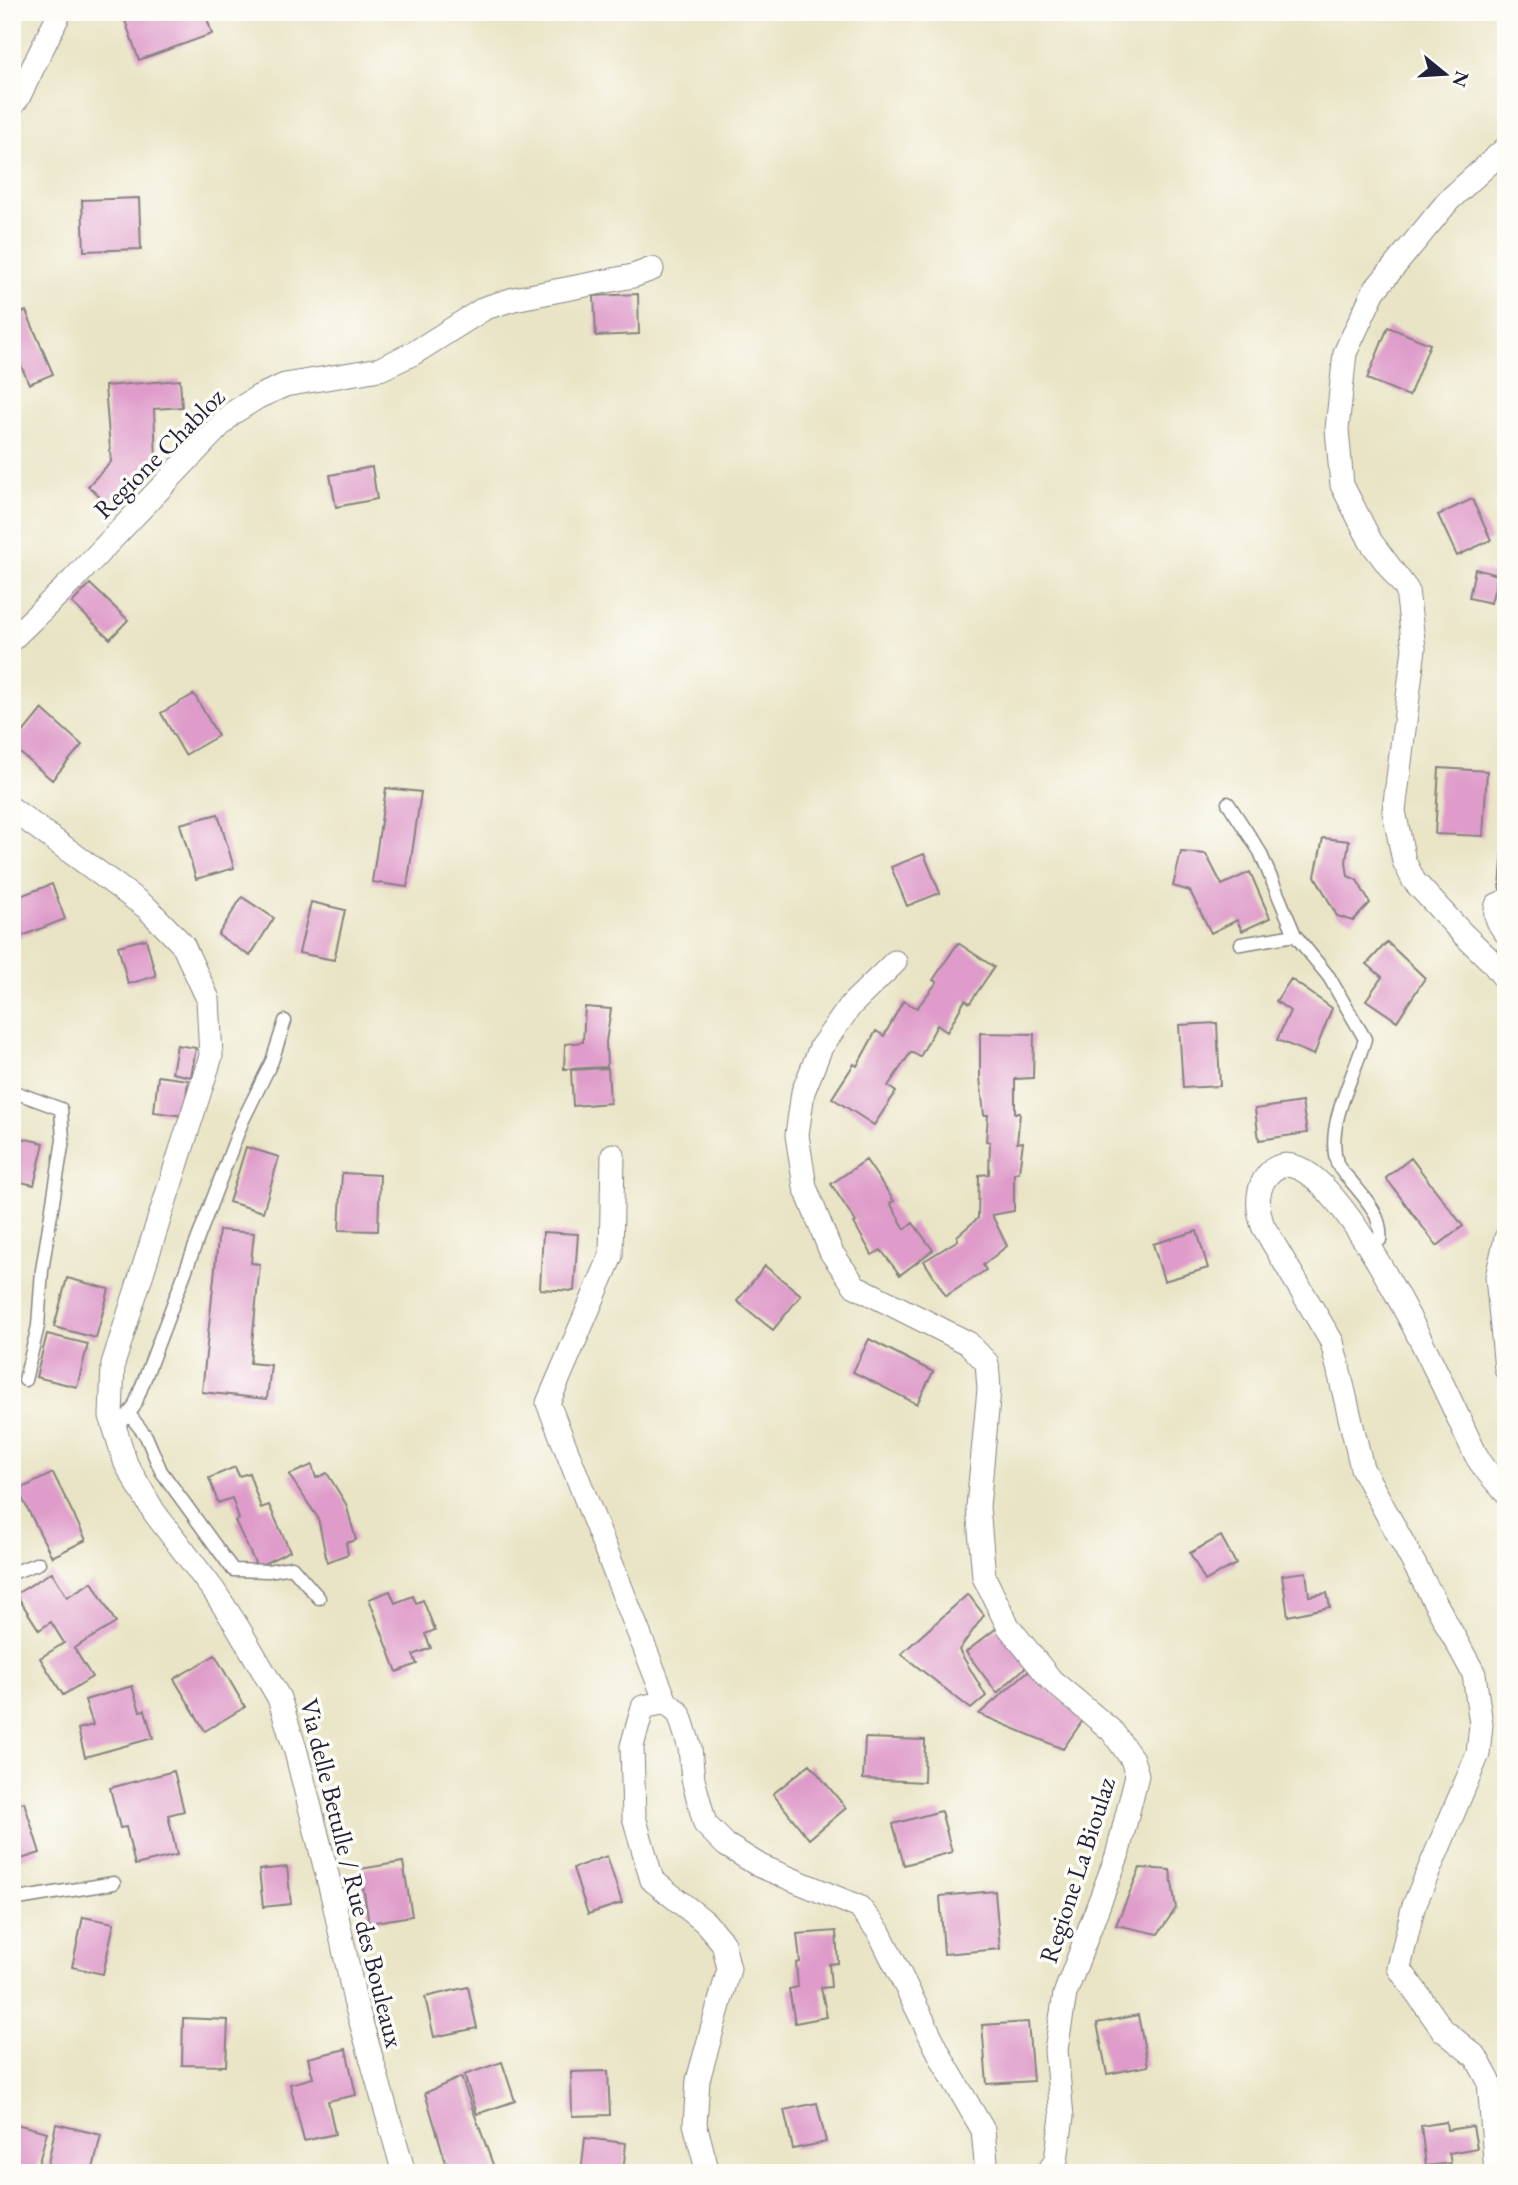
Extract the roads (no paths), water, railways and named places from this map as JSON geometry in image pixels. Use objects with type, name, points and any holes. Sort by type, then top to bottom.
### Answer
[{"type":"street","points":[[12,105],[18,98],[60,12]]},
{"type":"street","points":[[1506,148],[1449,200],[1374,291],[1345,353],[1337,429],[1342,485],[1371,542],[1407,590],[1414,648],[1394,811],[1404,861],[1415,881],[1506,980]]},
{"type":"street","name":"Regione Chabloz","points":[[12,639],[73,580],[231,414],[258,397],[285,385],[380,369],[414,353],[485,308],[514,299],[633,276],[652,269]]},
{"type":"street","name":"Via delle Betulle / Rue des Bouleaux","points":[[12,810],[147,908],[183,945],[208,999],[211,1056],[113,1364],[111,1416],[122,1422],[125,1464],[153,1512],[214,1591],[279,1698],[296,1752],[333,1898],[355,2001],[404,2173]]},
{"type":"street","points":[[1506,901],[1497,905],[1495,911],[1495,917],[1506,933]]},
{"type":"street","name":"Regione La Bioulaz","points":[[895,962],[851,1005],[821,1047],[803,1092],[797,1136],[805,1187],[831,1252],[855,1286],[968,1343],[986,1363],[989,1389],[978,1507],[984,1577],[1008,1626],[1051,1680],[1112,1731],[1132,1759],[1137,1774],[1117,1856],[1065,1994],[1056,2050],[1062,2117],[1056,2160],[1048,2173]]},
{"type":"street","points":[[613,1155],[611,1256],[548,1403],[666,1702],[679,1713],[690,1748],[693,1779],[705,1824],[726,1845],[760,1866],[859,1907],[879,1932],[944,2063],[983,2130],[987,2173]]},
{"type":"street","points":[[1496,2173],[1489,2081],[1476,2057],[1443,2030],[1399,1968],[1413,1908],[1478,1754],[1480,1724],[1474,1674],[1362,1468],[1332,1342],[1263,1226],[1258,1212],[1261,1187],[1266,1178],[1283,1166],[1303,1168],[1312,1174],[1347,1212],[1370,1247],[1421,1340],[1478,1458],[1506,1493]]},
{"type":"street","points":[[1506,1238],[1497,1277],[1506,1369]]},
{"type":"street","points":[[666,1702],[643,1707],[632,1746],[634,1817],[652,1880],[705,1922],[723,1943],[729,1969],[698,2080],[695,2124],[708,2173]]},
{"type":"lane","points":[[1228,803],[1260,852],[1295,934],[1329,977],[1365,1040],[1337,1118],[1333,1139],[1338,1166],[1373,1207],[1381,1231],[1380,1240],[1370,1247]]},
{"type":"lane","points":[[1241,944],[1295,934]]},
{"type":"lane","points":[[285,1021],[272,1061],[242,1122],[134,1406],[122,1422],[146,1436],[161,1471],[233,1570],[268,1571],[292,1567],[319,1598]]},
{"type":"lane","points":[[12,1091],[61,1109],[63,1140],[42,1270],[38,1326],[25,1380]]},
{"type":"lane","points":[[12,1573],[39,1563]]},
{"type":"lane","points":[[12,1900],[114,1883]]}]
